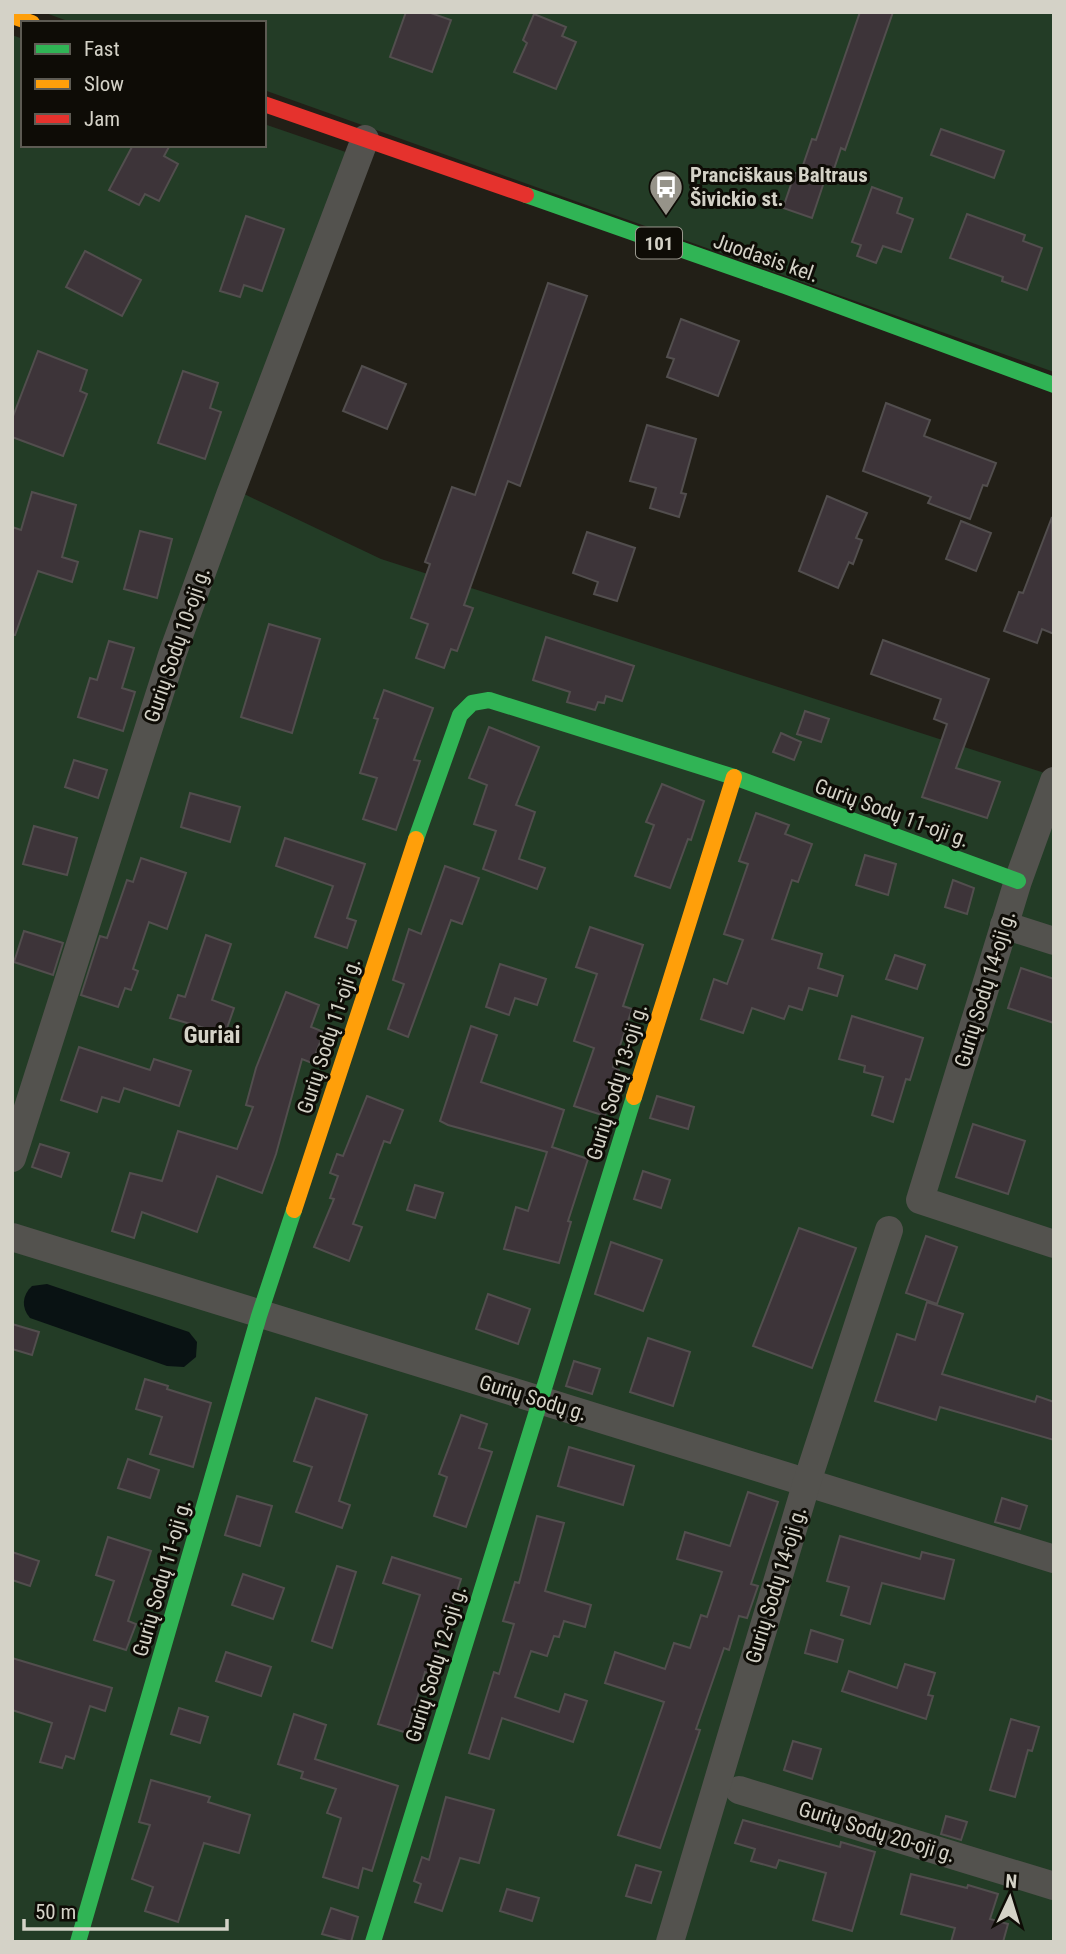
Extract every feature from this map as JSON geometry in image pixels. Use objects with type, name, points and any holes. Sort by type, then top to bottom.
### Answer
[{"type":"street","name":"Juodasis kel.","points":[[266,105],[785,286],[1054,385]]},
{"type":"street","name":"Gurių Sodų 10-oji g.","points":[[12,1158],[172,654],[365,139]]},
{"type":"street","name":"Gurių Sodų 11-oji g.","points":[[78,1942],[259,1315],[418,833],[460,715],[466,707],[477,700],[489,700],[734,777],[1018,881]]},
{"type":"street","name":"Gurių Sodų 13-oji g.","points":[[539,1399],[734,777]]},
{"type":"street","name":"Gurių Sodų 14-oji g.","points":[[1054,780],[1018,881],[920,1200],[1054,1244]]},
{"type":"street","points":[[1004,925],[1054,941]]},
{"type":"street","name":"Gurių Sodų 14-oji g.","points":[[670,1942],[806,1485],[889,1230]]},
{"type":"street","name":"Gurių Sodų g.","points":[[12,1237],[539,1399],[806,1485],[1054,1559]]},
{"type":"street","name":"Gurių Sodų 12-oji g.","points":[[373,1942],[539,1399]]},
{"type":"street","name":"Gurių Sodų 20-oji g.","points":[[739,1790],[1054,1886]]},
{"type":"green space","points":[[43,12],[1054,12],[1054,372],[266,91],[266,21],[68,21]]},
{"type":"green space","points":[[12,35],[21,38],[21,147],[266,147],[266,125],[369,160],[242,493],[381,559],[1054,776],[1054,1942],[12,1942]]},
{"type":"shaded area","points":[[47,1284],[189,1332],[197,1342],[196,1357],[184,1367],[167,1366],[30,1318],[24,1306],[26,1293],[32,1286]]},
{"type":"building","points":[[406,12],[428,12],[451,20],[432,72],[390,57]]},
{"type":"building","points":[[860,12],[893,12],[845,150],[841,148],[829,184],[824,182],[812,218],[783,208],[795,173],[800,174],[812,139],[816,140]]},
{"type":"building","points":[[534,14],[566,27],[562,36],[576,42],[556,89],[514,72],[527,43],[523,40]]},
{"type":"building","points":[[941,129],[1004,151],[994,178],[931,155]]},
{"type":"building","points":[[132,147],[169,147],[164,156],[178,164],[159,201],[145,194],[139,205],[109,190]]},
{"type":"building","points":[[872,187],[902,198],[897,213],[913,219],[901,252],[883,246],[876,263],[857,256],[861,245],[852,242]]},
{"type":"building","points":[[967,214],[1025,235],[1023,241],[1042,248],[1027,290],[1002,281],[1003,277],[950,258]]},
{"type":"building","points":[[246,216],[284,229],[262,291],[244,285],[240,297],[220,291]]},
{"type":"building","points":[[85,251],[141,280],[122,316],[66,287]]},
{"type":"building","points":[[548,283],[587,296],[520,486],[508,481],[464,605],[473,608],[457,651],[451,649],[444,668],[416,658],[428,624],[411,618],[430,564],[425,562],[452,487],[475,495]]},
{"type":"building","points":[[681,319],[739,341],[718,396],[667,377],[674,359],[667,357]]},
{"type":"building","points":[[38,351],[87,370],[80,391],[87,394],[63,456],[12,437],[12,419]]},
{"type":"building","points":[[362,366],[406,384],[387,429],[343,411]]},
{"type":"building","points":[[183,371],[218,383],[210,408],[221,412],[205,459],[158,443]]},
{"type":"building","points":[[886,403],[930,420],[924,436],[996,463],[987,486],[983,485],[970,519],[928,503],[931,497],[863,471]]},
{"type":"building","points":[[647,425],[696,439],[681,493],[686,494],[679,517],[650,508],[656,488],[630,481]]},
{"type":"building","points":[[32,492],[76,505],[62,557],[78,562],[72,582],[38,571],[15,635],[12,635],[12,527],[21,530]]},
{"type":"building","points":[[827,496],[867,513],[856,538],[862,540],[853,564],[849,562],[838,588],[799,571]]},
{"type":"building","points":[[1052,517],[1054,634],[1042,629],[1037,643],[1004,631],[1019,592],[1023,593]]},
{"type":"building","points":[[961,521],[991,533],[976,571],[946,559]]},
{"type":"building","points":[[140,531],[172,539],[157,598],[124,589]]},
{"type":"building","points":[[587,532],[635,548],[617,601],[594,594],[598,582],[573,573]]},
{"type":"building","points":[[269,624],[320,639],[292,733],[241,717]]},
{"type":"building","points":[[546,637],[634,666],[622,701],[606,696],[604,703],[598,702],[595,710],[567,702],[570,692],[533,680]]},
{"type":"building","points":[[883,640],[989,679],[956,768],[1000,782],[987,818],[922,797],[947,724],[934,719],[941,699],[871,674]]},
{"type":"building","points":[[109,641],[134,648],[122,688],[135,692],[123,731],[78,717],[90,678],[97,680]]},
{"type":"building","points":[[384,690],[433,708],[414,760],[420,761],[396,830],[363,819],[377,778],[360,773],[378,719],[374,718]]},
{"type":"building","points":[[805,711],[829,719],[821,742],[797,734]]},
{"type":"building","points":[[489,727],[539,747],[516,805],[535,812],[519,859],[545,868],[537,889],[483,869],[496,831],[474,824],[487,785],[469,778]]},
{"type":"building","points":[[781,733],[801,742],[794,760],[773,752]]},
{"type":"building","points":[[74,760],[107,770],[98,798],[65,787]]},
{"type":"building","points":[[662,784],[704,801],[670,888],[635,876],[654,825],[646,822]]},
{"type":"building","points":[[190,793],[240,807],[230,842],[181,827]]},
{"type":"building","points":[[756,813],[789,825],[785,834],[812,844],[798,882],[792,880],[772,939],[822,954],[818,968],[843,976],[837,996],[809,988],[802,1010],[789,1006],[784,1019],[752,1008],[743,1033],[701,1019],[714,979],[727,984],[743,940],[724,934],[748,864],[739,861]]},
{"type":"building","points":[[34,826],[77,838],[67,875],[23,864]]},
{"type":"building","points":[[285,838],[365,864],[347,918],[356,921],[347,948],[315,937],[333,886],[276,866]]},
{"type":"building","points":[[865,855],[896,864],[888,895],[856,885]]},
{"type":"building","points":[[141,858],[186,873],[167,929],[149,922],[133,969],[138,971],[131,990],[125,988],[118,1007],[81,995],[100,936],[107,938],[127,880],[133,882]]},
{"type":"building","points":[[445,866],[479,878],[462,924],[451,920],[408,1037],[388,1029],[404,984],[393,980],[409,929],[421,934]]},
{"type":"building","points":[[953,880],[974,888],[967,914],[945,907]]},
{"type":"building","points":[[590,927],[643,945],[623,1006],[632,1009],[613,1067],[619,1070],[605,1116],[574,1106],[594,1048],[574,1041],[597,974],[576,967]]},
{"type":"building","points":[[24,931],[63,943],[53,975],[14,962]]},
{"type":"building","points":[[206,935],[231,944],[212,1000],[234,1008],[225,1034],[170,1018],[178,995],[185,997]]},
{"type":"building","points":[[895,955],[925,965],[917,989],[886,979]]},
{"type":"building","points":[[500,964],[546,979],[537,1005],[515,998],[509,1015],[486,1007]]},
{"type":"building","points":[[1021,968],[1054,979],[1054,1023],[1008,1008]]},
{"type":"building","points":[[286,992],[319,1005],[311,1027],[324,1032],[312,1063],[302,1059],[276,1154],[262,1193],[217,1176],[197,1232],[142,1212],[134,1238],[112,1231],[130,1173],[162,1181],[178,1131],[237,1149],[253,1107],[246,1105],[256,1068]]},
{"type":"building","points":[[852,1016],[923,1038],[910,1080],[906,1079],[893,1122],[872,1115],[883,1077],[864,1072],[865,1066],[839,1059]]},
{"type":"building","points":[[471,1026],[497,1035],[481,1082],[564,1110],[552,1147],[588,1159],[568,1221],[571,1222],[559,1263],[504,1249],[516,1207],[528,1211],[547,1152],[440,1121]]},
{"type":"building","points":[[79,1047],[150,1070],[154,1059],[191,1071],[179,1106],[124,1088],[119,1102],[102,1097],[97,1112],[61,1100]]},
{"type":"building","points":[[367,1096],[403,1110],[390,1143],[384,1141],[353,1224],[362,1227],[349,1261],[314,1247],[334,1199],[330,1198],[338,1176],[330,1173],[337,1154],[343,1156]]},
{"type":"building","points":[[657,1096],[694,1107],[688,1129],[650,1118]]},
{"type":"building","points":[[973,1124],[1025,1141],[1008,1194],[956,1177]]},
{"type":"building","points":[[40,1144],[69,1153],[61,1177],[32,1167]]},
{"type":"building","points":[[643,1171],[670,1180],[661,1208],[634,1199]]},
{"type":"building","points":[[415,1185],[443,1193],[435,1218],[407,1210]]},
{"type":"building","points":[[799,1228],[856,1248],[812,1368],[753,1346]]},
{"type":"building","points":[[926,1236],[957,1247],[937,1304],[906,1293]]},
{"type":"building","points":[[611,1242],[662,1260],[643,1311],[595,1294]]},
{"type":"building","points":[[488,1294],[530,1309],[518,1344],[476,1329]]},
{"type":"building","points":[[927,1302],[963,1314],[942,1374],[1035,1402],[1037,1396],[1054,1402],[1054,1440],[940,1407],[936,1420],[875,1401],[897,1334],[915,1340]]},
{"type":"building","points":[[12,1324],[39,1332],[32,1355],[12,1349]]},
{"type":"building","points":[[648,1338],[690,1352],[673,1406],[630,1392]]},
{"type":"building","points":[[574,1361],[600,1369],[592,1394],[566,1386]]},
{"type":"building","points":[[145,1379],[211,1403],[193,1467],[150,1454],[162,1417],[136,1409]]},
{"type":"building","points":[[316,1398],[367,1415],[339,1501],[350,1505],[342,1528],[296,1512],[312,1467],[294,1461]]},
{"type":"building","points":[[461,1415],[487,1424],[479,1448],[492,1452],[466,1527],[434,1516],[447,1477],[439,1474]]},
{"type":"building","points":[[569,1447],[634,1466],[623,1505],[558,1486]]},
{"type":"building","points":[[128,1459],[159,1470],[150,1498],[118,1488]]},
{"type":"building","points":[[748,1492],[778,1502],[751,1584],[758,1586],[747,1618],[739,1616],[729,1650],[724,1648],[696,1729],[700,1730],[660,1848],[618,1835],[664,1702],[605,1683],[615,1652],[665,1669],[674,1643],[690,1648],[701,1615],[707,1617],[722,1572],[677,1559],[685,1532],[730,1546]]},
{"type":"building","points":[[237,1496],[272,1506],[260,1546],[225,1535]]},
{"type":"building","points":[[1002,1498],[1027,1506],[1020,1529],[995,1522]]},
{"type":"building","points":[[537,1516],[564,1523],[545,1591],[591,1605],[585,1627],[564,1621],[559,1637],[554,1636],[547,1656],[531,1651],[515,1697],[559,1712],[565,1694],[587,1701],[573,1742],[502,1718],[489,1759],[469,1753],[494,1672],[499,1674],[514,1624],[503,1621],[515,1582],[519,1583]]},
{"type":"building","points":[[840,1536],[920,1559],[922,1552],[954,1560],[944,1599],[882,1583],[870,1624],[841,1615],[849,1587],[827,1581]]},
{"type":"building","points":[[108,1537],[151,1551],[128,1621],[136,1624],[126,1650],[94,1640],[114,1581],[96,1575]]},
{"type":"building","points":[[12,1552],[39,1561],[30,1586],[12,1580]]},
{"type":"building","points":[[392,1557],[461,1579],[431,1674],[425,1672],[407,1733],[378,1724],[420,1595],[383,1583]]},
{"type":"building","points":[[337,1566],[356,1572],[332,1648],[312,1641]]},
{"type":"building","points":[[243,1574],[284,1588],[273,1619],[232,1605]]},
{"type":"building","points":[[811,1630],[843,1640],[837,1662],[805,1653]]},
{"type":"building","points":[[226,1652],[271,1667],[261,1696],[216,1681]]},
{"type":"building","points":[[12,1658],[112,1688],[105,1711],[90,1706],[74,1759],[66,1756],[62,1768],[40,1762],[52,1723],[12,1710]]},
{"type":"building","points":[[905,1664],[935,1673],[928,1695],[933,1696],[926,1719],[842,1691],[849,1671],[897,1688]]},
{"type":"building","points":[[179,1708],[208,1717],[200,1743],[171,1734]]},
{"type":"building","points":[[294,1714],[326,1725],[315,1759],[398,1786],[372,1871],[363,1868],[358,1888],[323,1877],[341,1818],[327,1813],[336,1789],[301,1778],[303,1772],[278,1764]]},
{"type":"building","points":[[1011,1719],[1039,1727],[1032,1751],[1028,1750],[1015,1797],[990,1790]]},
{"type":"building","points":[[793,1741],[821,1749],[812,1779],[784,1770]]},
{"type":"building","points":[[151,1780],[210,1797],[208,1802],[250,1815],[239,1853],[204,1843],[178,1922],[145,1911],[153,1887],[132,1879],[150,1825],[139,1822]]},
{"type":"building","points":[[446,1797],[494,1810],[479,1863],[460,1858],[442,1911],[415,1902],[421,1884],[414,1881],[422,1857],[429,1860]]},
{"type":"building","points":[[946,1816],[967,1822],[961,1840],[941,1834]]},
{"type":"building","points":[[743,1820],[840,1847],[841,1842],[875,1852],[852,1931],[813,1920],[826,1873],[779,1860],[776,1868],[751,1861],[755,1849],[735,1843]]},
{"type":"building","points":[[636,1865],[661,1872],[651,1903],[626,1896]]},
{"type":"building","points":[[911,1874],[998,1894],[990,1919],[1008,1924],[1003,1942],[951,1942],[955,1928],[901,1914]]},
{"type":"building","points":[[507,1889],[539,1898],[532,1921],[500,1911]]},
{"type":"building","points":[[331,1908],[358,1917],[351,1942],[322,1934]]},
{"type":"traffic: fast","points":[[526,195],[1054,385]]},
{"type":"traffic: fast","points":[[416,839],[460,715],[472,703],[489,700],[734,777],[1018,881]]},
{"type":"traffic: fast","points":[[373,1942],[634,1097]]},
{"type":"traffic: fast","points":[[78,1942],[259,1316],[294,1210]]},
{"type":"traffic: slow","points":[[12,16],[26,21]]},
{"type":"traffic: slow","points":[[634,1097],[734,777]]},
{"type":"traffic: slow","points":[[294,1210],[416,839]]},
{"type":"traffic: jam","points":[[266,105],[526,195]]},
{"type":"place","name":"Pranciškaus Baltraus Šivickio st.","points":[[666,217]]},
{"type":"district","name":"Guriai","points":[[212,1035]]}]
